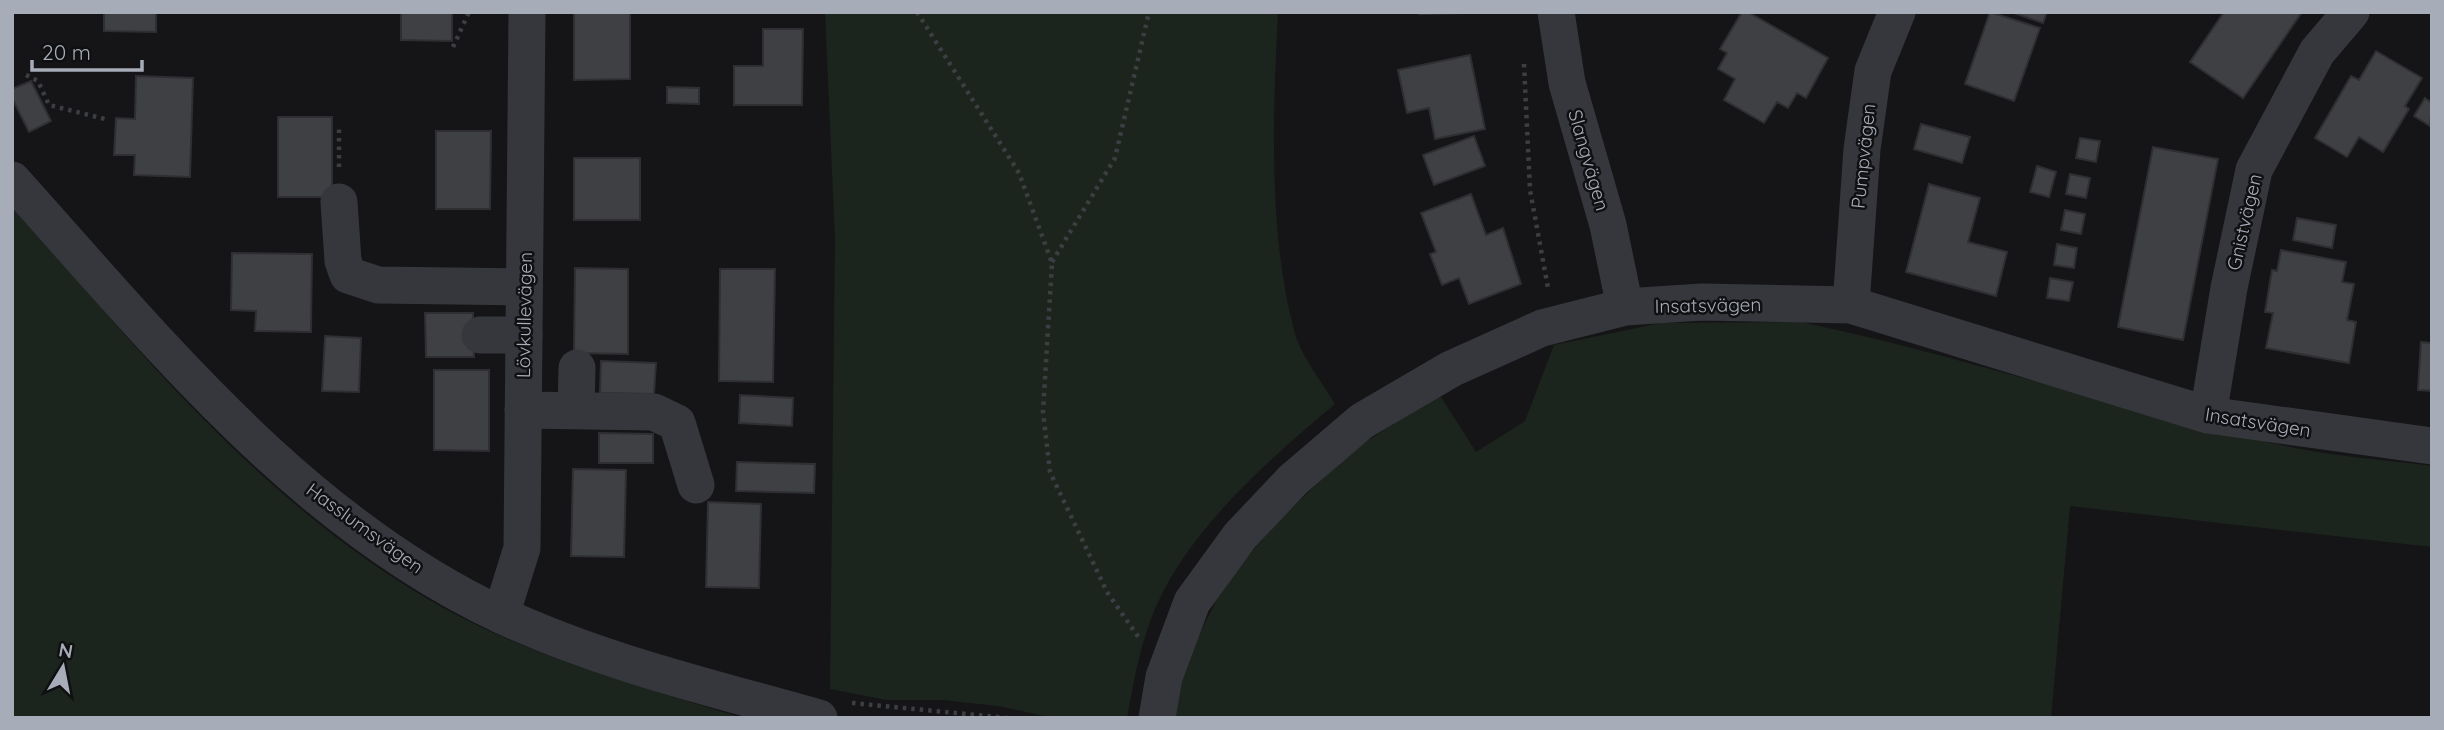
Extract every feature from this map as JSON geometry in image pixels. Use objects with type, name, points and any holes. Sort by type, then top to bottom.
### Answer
[{"type":"street","name":"Lövkullevägen","points":[[501,615],[522,548],[527,12]]},
{"type":"street","name":"Slangvägen","points":[[1556,12],[1567,83],[1608,225],[1625,307]]},
{"type":"street","name":"Pumpvägen","points":[[1851,305],[1862,149],[1873,71],[1897,12]]},
{"type":"street","name":"Gnistvägen","points":[[2208,415],[2229,288],[2255,170],[2317,52],[2351,12]]},
{"type":"street","name":"Hasslumsvägen","points":[[12,180],[185,372],[250,438],[324,501],[410,565],[501,615],[565,642],[834,710]]},
{"type":"street","points":[[339,202],[343,261],[348,275],[378,285],[524,288]]},
{"type":"street","name":"Insatsvägen","points":[[1157,718],[1164,677],[1192,602],[1240,536],[1293,480],[1362,421],[1451,369],[1542,328],[1625,307],[1702,302],[1851,305],[2208,415],[2432,446]]},
{"type":"street","points":[[480,335],[524,335]]},
{"type":"street","points":[[576,410],[577,368]]},
{"type":"street","points":[[523,410],[654,412],[677,423],[696,485]]},
{"type":"path","points":[[453,47],[470,12]]},
{"type":"path","points":[[917,12],[1019,173],[1052,263],[1043,412],[1050,472],[1107,592],[1164,677]]},
{"type":"path","points":[[1052,263],[1115,158],[1149,12]]},
{"type":"path","points":[[1524,50],[1525,127],[1530,190],[1549,293]]},
{"type":"path","points":[[26,75],[38,81],[49,105],[109,120]]},
{"type":"path","points":[[834,710],[1008,718]]},
{"type":"shaded area","points":[[825,12],[1278,12],[1274,172],[1280,253],[1297,339],[1306,359],[1335,404],[1255,475],[1205,529],[1184,558],[1165,588],[1151,619],[1140,655],[1127,718],[1054,718],[998,706],[942,700],[887,700],[830,689],[835,239]]},
{"type":"shaded area","points":[[12,206],[124,334],[197,412],[275,487],[359,554],[449,611],[520,644],[594,672],[743,718],[12,718]]},
{"type":"shaded area","points":[[1801,322],[2233,434],[2312,451],[2432,466],[2432,547],[2070,506],[2051,718],[1173,718],[1182,669],[1225,583],[1280,519],[1352,451],[1439,394],[1476,452],[1525,421],[1554,345],[1661,323]]},
{"type":"building","points":[[104,12],[156,12],[156,32],[104,31]]},
{"type":"building","points":[[401,12],[452,12],[452,41],[401,40]]},
{"type":"building","points":[[574,12],[630,12],[630,79],[574,80]]},
{"type":"building","points":[[1467,12],[1467,13],[1419,14]]},
{"type":"building","points":[[1742,12],[1748,12],[1828,58],[1806,98],[1797,93],[1788,108],[1777,102],[1764,123],[1724,100],[1735,79],[1718,69],[1727,53],[1720,49]]},
{"type":"building","points":[[1990,12],[2040,28],[2014,101],[1965,84]]},
{"type":"building","points":[[2011,12],[2047,12],[2043,23]]},
{"type":"building","points":[[2224,12],[2302,12],[2243,98],[2190,62]]},
{"type":"building","points":[[763,29],[803,29],[802,105],[734,105],[734,66],[763,66]]},
{"type":"building","points":[[2376,51],[2422,78],[2405,106],[2409,109],[2383,152],[2359,137],[2347,157],[2315,138],[2351,76],[2359,80]]},
{"type":"building","points":[[1470,55],[1485,129],[1435,139],[1429,108],[1407,113],[1398,70]]},
{"type":"building","points":[[136,76],[193,78],[190,177],[134,175],[135,155],[114,155],[116,118],[135,119]]},
{"type":"building","points":[[31,81],[51,121],[29,132],[12,98],[12,89]]},
{"type":"building","points":[[667,87],[699,88],[699,104],[667,103]]},
{"type":"building","points":[[2425,98],[2432,103],[2430,126],[2414,116]]},
{"type":"building","points":[[278,117],[332,117],[332,197],[278,197]]},
{"type":"building","points":[[1921,124],[1970,137],[1962,163],[1914,149]]},
{"type":"building","points":[[436,131],[491,131],[490,209],[436,209]]},
{"type":"building","points":[[1474,136],[1485,166],[1434,185],[1423,155]]},
{"type":"building","points":[[2080,138],[2100,141],[2096,162],[2076,158]]},
{"type":"building","points":[[2153,147],[2218,159],[2183,340],[2118,327]]},
{"type":"building","points":[[574,158],[640,158],[640,220],[574,220]]},
{"type":"building","points":[[2037,166],[2056,172],[2049,197],[2030,192]]},
{"type":"building","points":[[2070,174],[2090,178],[2086,198],[2066,194]]},
{"type":"building","points":[[1929,184],[1980,198],[1968,242],[2007,252],[1996,296],[1906,272]]},
{"type":"building","points":[[1471,194],[1486,235],[1503,228],[1521,284],[1469,304],[1459,278],[1442,285],[1430,254],[1436,252],[1421,213]]},
{"type":"building","points":[[2065,210],[2085,214],[2081,234],[2061,230]]},
{"type":"building","points":[[2297,218],[2336,225],[2332,248],[2293,240]]},
{"type":"building","points":[[2057,244],[2077,248],[2074,268],[2054,265]]},
{"type":"building","points":[[2281,250],[2346,262],[2342,282],[2354,284],[2347,320],[2356,322],[2349,363],[2266,348],[2273,313],[2265,312],[2272,270],[2277,271]]},
{"type":"building","points":[[232,253],[312,254],[311,332],[255,331],[256,311],[231,310]]},
{"type":"building","points":[[575,268],[628,269],[628,354],[574,353]]},
{"type":"building","points":[[720,269],[775,269],[773,382],[719,381]]},
{"type":"building","points":[[2050,278],[2073,282],[2069,301],[2047,298]]},
{"type":"building","points":[[425,313],[473,313],[474,357],[426,357]]},
{"type":"building","points":[[325,336],[361,338],[359,392],[322,391]]},
{"type":"building","points":[[2421,342],[2432,343],[2432,391],[2418,390]]},
{"type":"building","points":[[601,361],[656,363],[654,394],[600,393]]},
{"type":"building","points":[[434,370],[489,370],[489,451],[434,450]]},
{"type":"building","points":[[740,395],[793,398],[792,426],[739,423]]},
{"type":"building","points":[[599,433],[653,434],[653,463],[599,463]]},
{"type":"building","points":[[737,462],[815,464],[814,493],[736,491]]},
{"type":"building","points":[[573,469],[626,470],[624,557],[571,556]]},
{"type":"building","points":[[708,502],[761,504],[759,588],[706,587]]}]
